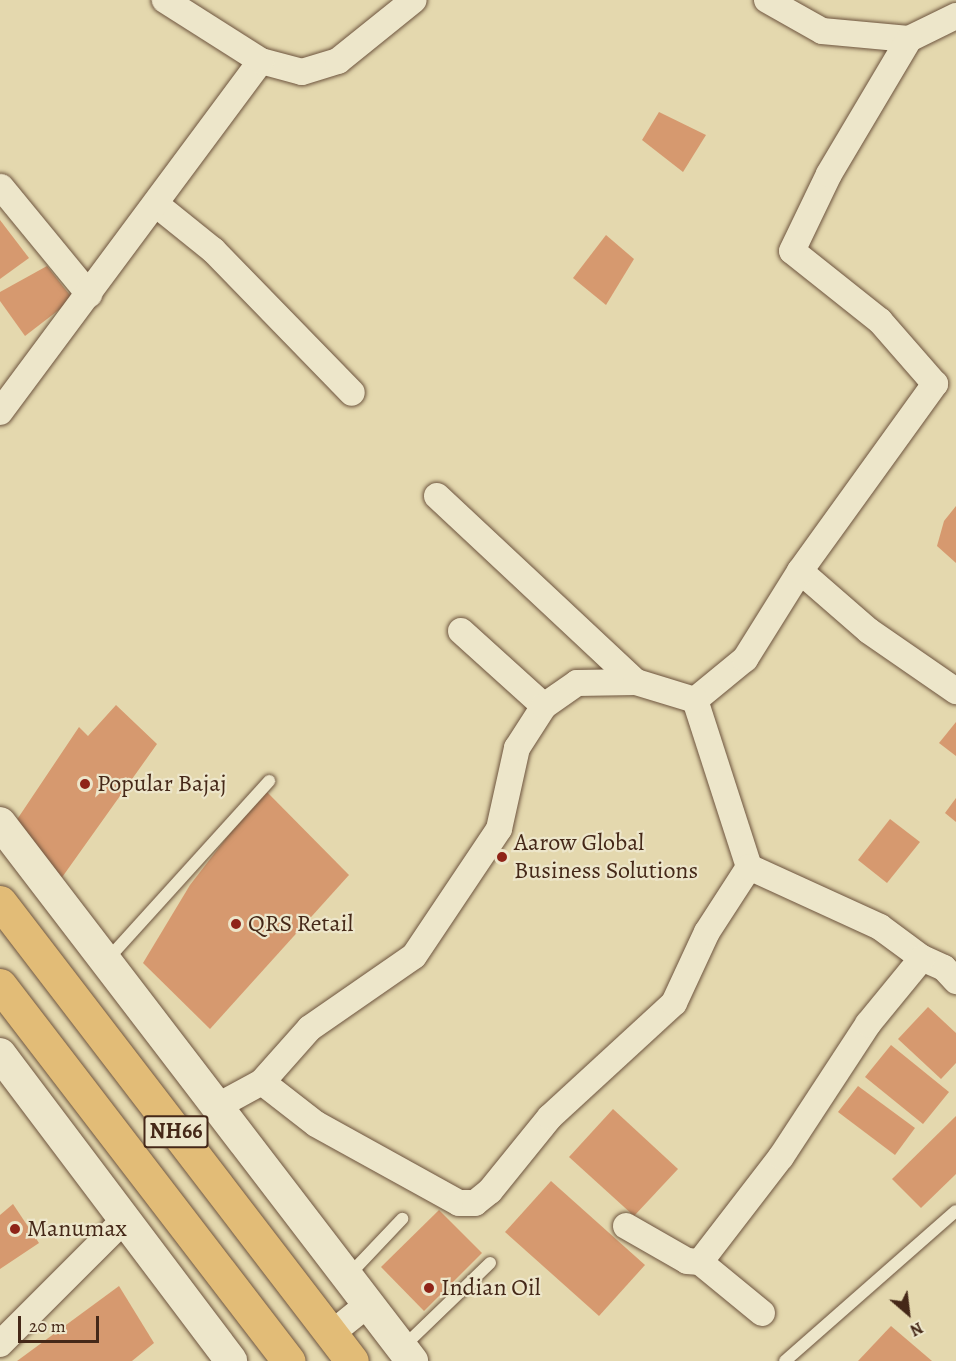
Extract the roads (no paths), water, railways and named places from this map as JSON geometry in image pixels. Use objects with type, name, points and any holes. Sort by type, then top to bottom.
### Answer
[{"type":"highway","name":"NH66","points":[[0,902],[352,1361]]},
{"type":"highway","name":"NH66","points":[[0,985],[288,1361]]},
{"type":"street","points":[[165,0],[261,61],[302,72],[338,61],[414,0]]},
{"type":"street","points":[[766,0],[822,31],[909,39],[956,16]]},
{"type":"street","points":[[695,700],[745,659],[800,571],[935,384],[880,321],[792,251],[829,174],[909,39]]},
{"type":"street","points":[[0,412],[157,205],[261,61]]},
{"type":"street","points":[[1,187],[89,294]]},
{"type":"street","points":[[157,205],[213,250],[352,393]]},
{"type":"street","points":[[437,495],[636,682]]},
{"type":"street","points":[[800,571],[869,631],[956,691]]},
{"type":"street","points":[[461,631],[544,706]]},
{"type":"street","points":[[216,1107],[262,1082],[310,1028],[414,956],[499,829],[517,748],[544,706],[577,683],[636,682],[695,700]]},
{"type":"street","points":[[695,700],[749,867],[880,927],[922,958],[944,968],[956,981]]},
{"type":"street","points":[[0,823],[407,1354]]},
{"type":"street","points":[[262,1082],[316,1124],[459,1203],[475,1203],[490,1191],[550,1117],[674,1003],[707,932],[749,867]]},
{"type":"street","points":[[700,1262],[781,1157],[868,1024],[922,958]]},
{"type":"street","points":[[0,1054],[123,1221],[231,1361]]},
{"type":"street","points":[[0,1344],[123,1221]]},
{"type":"street","points":[[626,1226],[687,1261],[700,1262],[762,1313]]},
{"type":"street","points":[[331,1334],[368,1304]]},
{"type":"lane","points":[[105,962],[269,781]]},
{"type":"lane","points":[[785,1361],[956,1210]]},
{"type":"lane","points":[[348,1276],[402,1219]]},
{"type":"lane","points":[[407,1354],[490,1263]]},
{"type":"place","name":"Popular Bajaj","points":[[85,784]]},
{"type":"place","name":"Aarow Global Business Solutions","points":[[502,857]]},
{"type":"place","name":"QRS Retail","points":[[236,924]]},
{"type":"place","name":"Manumax","points":[[15,1229]]},
{"type":"place","name":"Indian Oil","points":[[429,1288]]}]
